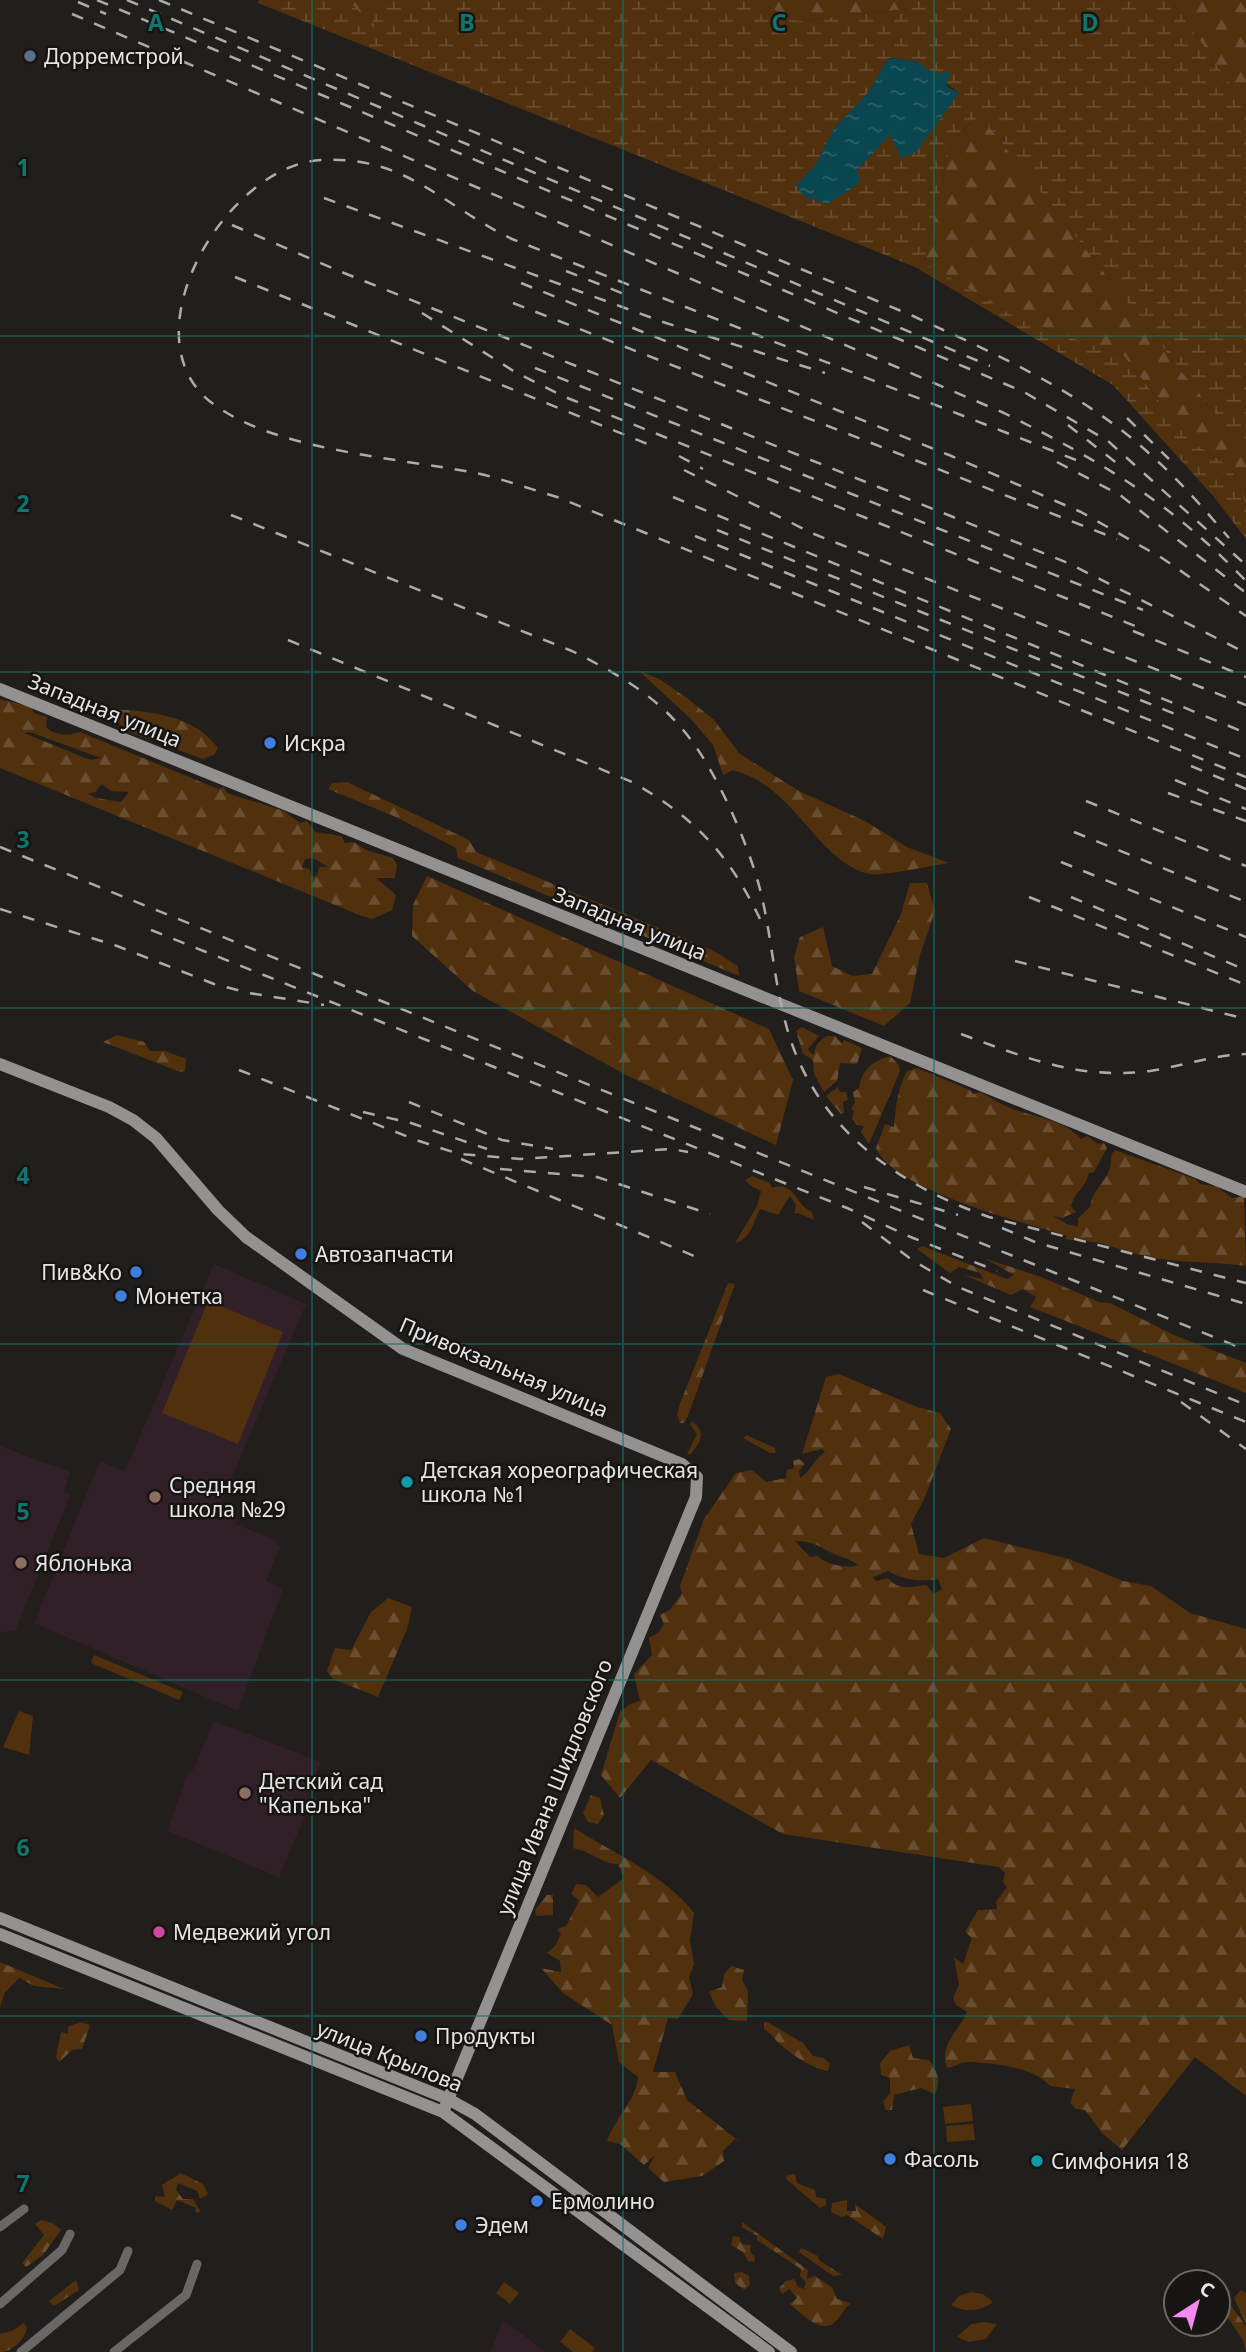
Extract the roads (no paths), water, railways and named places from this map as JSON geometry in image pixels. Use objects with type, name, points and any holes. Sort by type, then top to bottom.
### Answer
[{"type":"street","name":"Западная улица","points":[[0,689],[1246,1192]]},
{"type":"street","name":"Привокзальная улица","points":[[0,1064],[109,1107],[133,1120],[156,1138],[218,1210],[246,1237],[403,1349],[682,1464],[697,1477]]},
{"type":"street","name":"улица Ивана Шидловского","points":[[443,2112],[696,1497],[697,1477]]},
{"type":"street","name":"улица Крылова","points":[[0,1918],[448,2099],[475,2114],[791,2352]]},
{"type":"street","name":"улица Крылова","points":[[0,1934],[443,2112],[769,2352]]},
{"type":"street","points":[[0,2227],[24,2209]]},
{"type":"street","points":[[0,2304],[62,2250],[70,2234]]},
{"type":"street","points":[[21,2352],[120,2270],[128,2251]]},
{"type":"street","points":[[114,2352],[186,2295],[197,2264]]},
{"type":"water","points":[[888,58],[915,61],[936,74],[951,71],[946,86],[959,93],[915,153],[901,158],[890,135],[857,170],[860,183],[827,204],[803,196],[796,185],[815,166],[835,127],[869,92]]},
{"type":"railway","points":[[97,0],[1024,392],[1108,441],[1246,565]]},
{"type":"railway","points":[[127,0],[990,366]]},
{"type":"railway","points":[[159,0],[913,316],[1007,360],[1068,394],[1126,433],[1172,475],[1229,538]]},
{"type":"railway","points":[[78,2],[106,14]]},
{"type":"railway","points":[[72,14],[1004,413],[1133,485],[1189,528],[1246,581]]},
{"type":"railway","points":[[1076,460],[512,239],[401,174],[351,161],[321,160],[285,169],[252,191],[222,222],[198,259],[183,298],[179,338],[188,374],[212,403],[238,419],[303,442],[476,473],[557,497],[1246,777]]},
{"type":"railway","points":[[324,198],[666,323],[825,373]]},
{"type":"railway","points":[[232,225],[344,273],[1068,563],[1246,653]]},
{"type":"railway","points":[[566,271],[624,294]]},
{"type":"railway","points":[[235,277],[650,445]]},
{"type":"railway","points":[[521,283],[949,455],[1081,512],[1162,558],[1246,616]]},
{"type":"railway","points":[[513,303],[1117,539]]},
{"type":"railway","points":[[422,313],[515,372],[565,397],[1145,630]]},
{"type":"railway","points":[[535,368],[1143,610]]},
{"type":"railway","points":[[1127,418],[1169,459]]},
{"type":"railway","points":[[1068,425],[1123,468]]},
{"type":"railway","points":[[679,456],[703,469]]},
{"type":"railway","points":[[1057,462],[1120,495],[1246,593]]},
{"type":"railway","points":[[684,470],[814,534],[1246,705]]},
{"type":"railway","points":[[673,497],[1246,733]]},
{"type":"railway","points":[[231,515],[572,651],[632,685],[660,706],[684,731],[708,766],[730,808],[748,853],[761,893],[786,1026],[806,1076],[824,1105],[870,1153],[926,1190],[989,1217],[1246,1283]]},
{"type":"railway","points":[[717,530],[1175,714]]},
{"type":"railway","points":[[695,536],[1246,759]]},
{"type":"railway","points":[[1133,631],[1246,677]]},
{"type":"railway","points":[[288,640],[632,782],[654,795],[708,839],[736,875],[760,919]]},
{"type":"railway","points":[[1191,766],[1246,789]]},
{"type":"railway","points":[[1175,780],[1246,809]]},
{"type":"railway","points":[[1168,793],[1246,821]]},
{"type":"railway","points":[[1086,801],[1246,866]]},
{"type":"railway","points":[[1074,832],[1246,902]]},
{"type":"railway","points":[[0,847],[1246,1350]]},
{"type":"railway","points":[[1061,862],[1246,937]]},
{"type":"railway","points":[[1029,897],[1246,985]]},
{"type":"railway","points":[[1071,897],[1246,970]]},
{"type":"railway","points":[[0,909],[117,946],[214,984],[249,993],[324,1005]]},
{"type":"railway","points":[[151,930],[847,1208],[913,1238],[997,1271]]},
{"type":"railway","points":[[1015,961],[1246,1019]]},
{"type":"railway","points":[[961,1034],[1031,1059],[1076,1070],[1100,1072],[1150,1071],[1210,1058],[1246,1054]]},
{"type":"railway","points":[[239,1070],[416,1140],[459,1154],[521,1159],[671,1149],[688,1152]]},
{"type":"railway","points":[[409,1102],[502,1140],[553,1149]]},
{"type":"railway","points":[[363,1112],[411,1123],[487,1149]]},
{"type":"railway","points":[[461,1159],[699,1258]]},
{"type":"railway","points":[[500,1169],[597,1177],[710,1214]]},
{"type":"railway","points":[[864,1187],[958,1215]]},
{"type":"railway","points":[[862,1222],[912,1260],[958,1287],[1246,1405]]},
{"type":"railway","points":[[1002,1228],[1035,1242],[1246,1304]]},
{"type":"railway","points":[[923,1290],[1246,1422]]},
{"type":"railway","points":[[1181,1402],[1246,1449]]},
{"type":"place","name":"Дорремстрой","points":[[30,56]]},
{"type":"place","name":"Искра","points":[[270,743]]},
{"type":"place","name":"Автозапчасти","points":[[301,1254]]},
{"type":"place","name":"Пив&Ко","points":[[136,1272]]},
{"type":"place","name":"Монетка","points":[[121,1296]]},
{"type":"place","name":"Детская хореографическая школа №1","points":[[407,1482]]},
{"type":"place","name":"Средняя школа №29","points":[[155,1497]]},
{"type":"place","name":"Яблонька","points":[[21,1563]]},
{"type":"place","name":"Детский сад \"Капелька\"","points":[[245,1793]]},
{"type":"place","name":"Медвежий угол","points":[[159,1932]]},
{"type":"place","name":"Продукты","points":[[421,2036]]},
{"type":"place","name":"Фасоль","points":[[890,2159]]},
{"type":"place","name":"Симфония 18","points":[[1037,2161]]},
{"type":"place","name":"Ермолино","points":[[537,2201]]},
{"type":"place","name":"Эдем","points":[[461,2225]]}]
